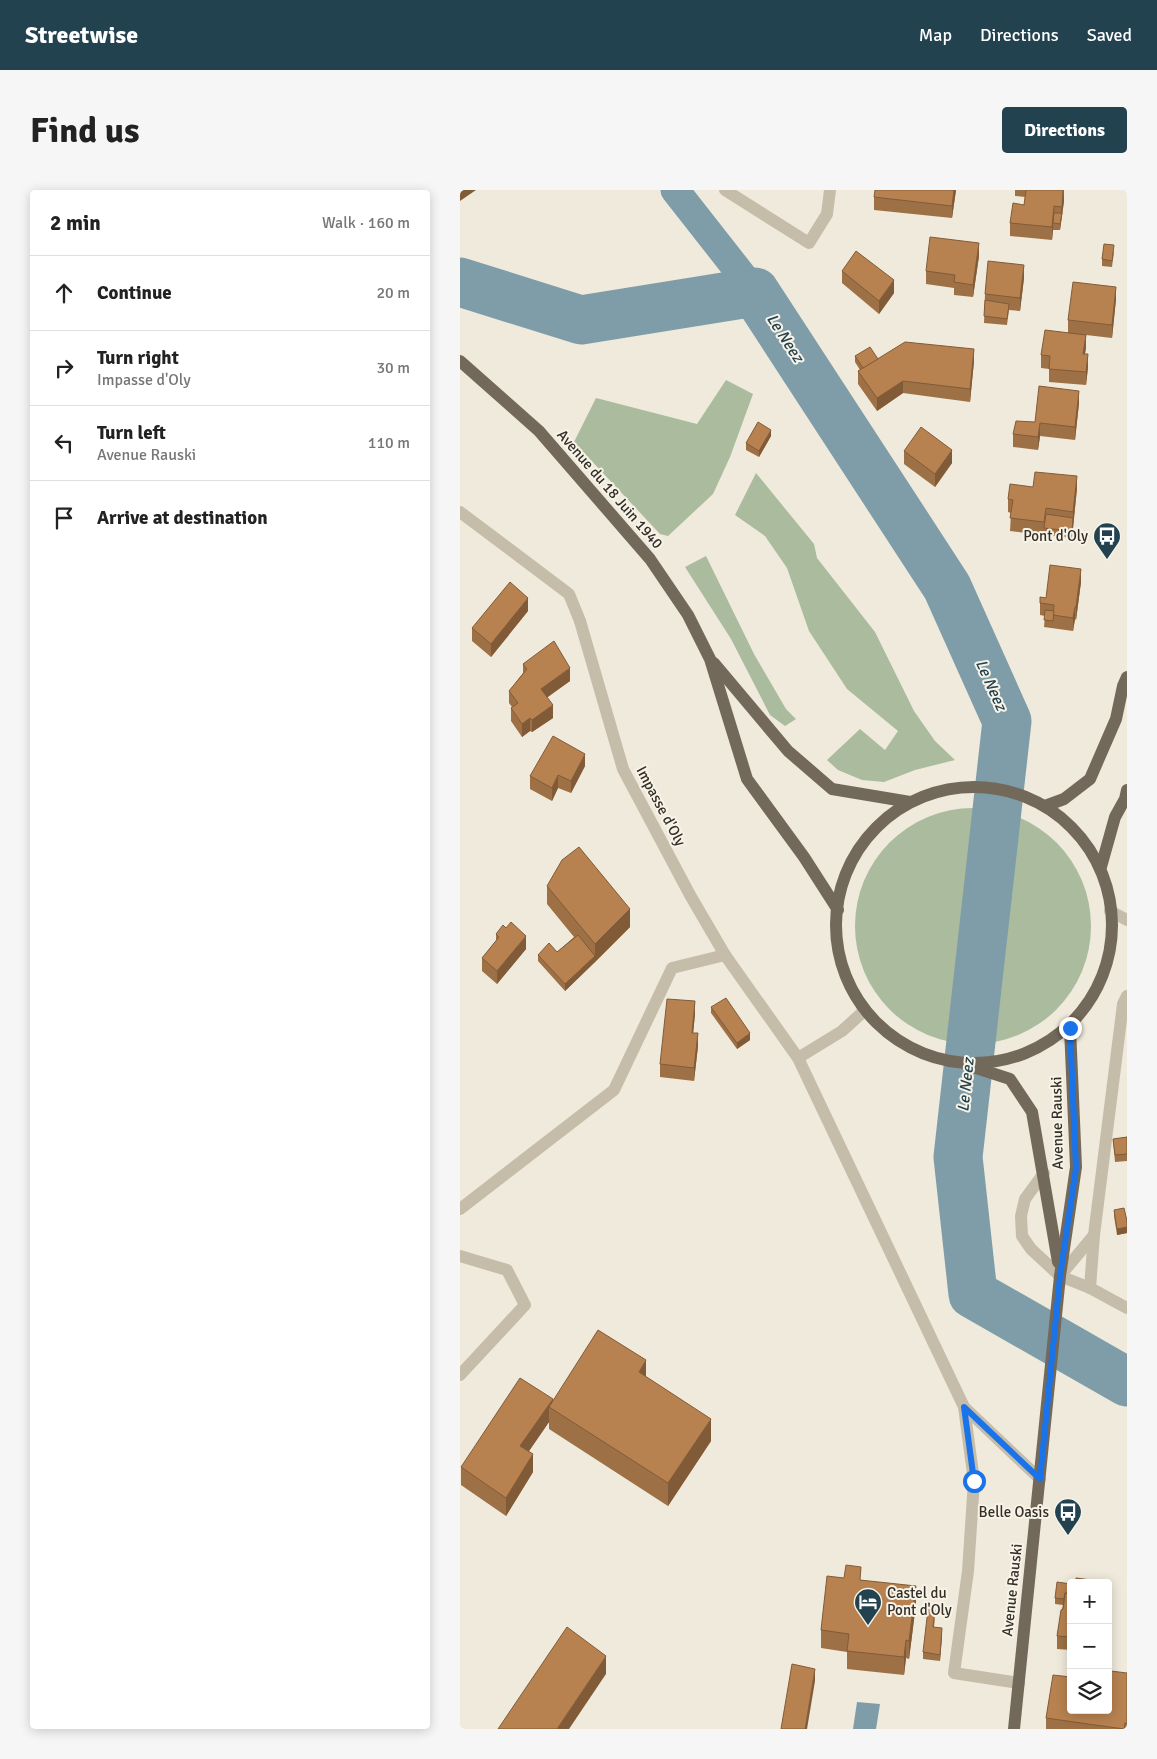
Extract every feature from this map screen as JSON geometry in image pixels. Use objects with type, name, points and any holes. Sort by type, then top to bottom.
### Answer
[{"type":"main road","name":"Avenue du 18 Juin 1940","points":[[460,361],[539,431],[650,559],[688,615],[710,659],[747,779],[804,857],[838,910]]},
{"type":"main road","name":"Avenue du 18 Juin 1940","points":[[710,659],[788,752],[832,789],[910,802]]},
{"type":"main road","points":[[1045,806],[1064,799],[1090,779],[1116,719],[1123,686],[1127,678]]},
{"type":"main road","points":[[981,787],[1015,792],[1045,806],[1077,832],[1090,847],[1101,867],[1108,890],[1110,911],[1108,946],[1102,975],[1089,1004],[1070,1028],[1050,1044],[1009,1061],[957,1062],[929,1054],[902,1042],[881,1028],[864,1011],[849,986],[839,949],[838,910],[846,878],[859,849],[880,823],[910,802],[948,790],[981,787]]},
{"type":"main road","points":[[1101,867],[1113,825],[1127,790]]},
{"type":"main road","name":"Avenue Rauski","points":[[1014,1729],[1060,1276],[1076,1168],[1070,1028]]},
{"type":"main road","name":"Avenue Rauski","points":[[957,1062],[1010,1079],[1032,1112],[1044,1173],[1060,1276]]},
{"type":"street","points":[[725,190],[809,243],[827,214],[830,190]]},
{"type":"street","name":"Impasse d'Oly","points":[[460,512],[569,594],[580,621],[623,769],[690,895],[725,955],[798,1058],[964,1407]]},
{"type":"street","points":[[1110,911],[1127,920]]},
{"type":"street","points":[[460,1209],[614,1090],[672,968],[725,955]]},
{"type":"street","points":[[1090,1288],[1094,1235],[1123,1004],[1127,996]]},
{"type":"street","points":[[798,1058],[842,1031],[864,1011]]},
{"type":"street","points":[[1044,1173],[1025,1199],[1021,1216],[1022,1236],[1031,1249],[1060,1276],[1090,1288],[1127,1308]]},
{"type":"street","points":[[1060,1276],[1094,1235]]},
{"type":"street","points":[[460,1256],[507,1270],[525,1305],[460,1375]]},
{"type":"street","points":[[964,1407],[1040,1479]]},
{"type":"street","points":[[964,1407],[974,1481],[968,1571],[954,1673],[1019,1683]]},
{"type":"green space","points":[[726,380],[753,394],[730,457],[713,494],[668,536],[660,534],[574,442],[596,398],[697,424]]},
{"type":"green space","points":[[756,473],[814,544],[817,558],[875,632],[914,711],[935,741],[955,760],[915,770],[884,782],[862,780],[838,770],[827,760],[860,729],[885,750],[898,731],[847,689],[809,631],[787,568],[765,536],[735,515]]},
{"type":"green space","points":[[706,556],[754,654],[786,709],[796,719],[785,726],[770,715],[731,639],[685,567]]},
{"type":"green space","points":[[973,808],[996,810],[1029,822],[1048,835],[1064,851],[1077,870],[1086,892],[1091,926],[1089,949],[1077,982],[1064,1001],[1048,1017],[1029,1030],[1007,1039],[973,1044],[950,1042],[917,1030],[898,1017],[882,1001],[869,982],[860,960],[855,926],[857,903],[869,870],[882,851],[898,835],[917,822],[939,813]]},
{"type":"water","points":[[857,1702],[880,1704],[876,1729],[853,1729]]},
{"type":"building","points":[[875,190],[954,190],[952,206],[874,197]]},
{"type":"building","points":[[1026,190],[1063,190],[1062,207],[1054,206],[1052,227],[1010,223],[1013,203],[1024,205]]},
{"type":"building","points":[[1054,213],[1062,213],[1060,224],[1053,223]]},
{"type":"building","points":[[930,237],[979,243],[973,285],[954,282],[955,275],[926,271]]},
{"type":"building","points":[[1104,244],[1114,245],[1112,261],[1102,259]]},
{"type":"building","points":[[856,251],[894,280],[879,301],[842,271]]},
{"type":"building","points":[[988,261],[1024,265],[1020,298],[985,294]]},
{"type":"building","points":[[1073,282],[1116,287],[1112,325],[1068,320]]},
{"type":"building","points":[[985,300],[1009,304],[1007,319],[984,316]]},
{"type":"building","points":[[1045,330],[1086,335],[1083,354],[1088,354],[1086,372],[1049,369],[1050,356],[1041,355]]},
{"type":"building","points":[[905,342],[974,349],[970,389],[903,381],[877,398],[858,371]]},
{"type":"building","points":[[870,347],[878,359],[863,368],[855,356]]},
{"type":"building","points":[[1039,386],[1079,391],[1075,427],[1040,423],[1038,437],[1013,434],[1016,421],[1035,422]]},
{"type":"building","points":[[758,422],[771,430],[759,451],[746,443]]},
{"type":"building","points":[[921,427],[952,450],[935,474],[904,451]]},
{"type":"building","points":[[1035,472],[1077,476],[1073,512],[1046,508],[1044,522],[1010,518],[1013,500],[1008,499],[1010,484],[1033,487]]},
{"type":"building","points":[[1046,514],[1073,518],[1072,531],[1044,528]]},
{"type":"building","points":[[1050,565],[1081,569],[1073,618],[1053,615],[1054,605],[1040,603],[1040,597],[1046,598]]},
{"type":"building","points":[[510,582],[528,598],[491,644],[472,628]]},
{"type":"building","points":[[1045,610],[1054,611],[1053,621],[1044,620]]},
{"type":"building","points":[[554,641],[570,668],[541,689],[553,705],[532,720],[530,718],[522,724],[511,708],[518,703],[509,691],[527,669],[523,664]]},
{"type":"building","points":[[553,736],[585,754],[571,781],[558,775],[552,788],[530,776]]},
{"type":"building","points":[[579,847],[630,909],[595,944],[547,886],[562,860]]},
{"type":"building","points":[[511,922],[526,936],[497,971],[482,958],[499,937],[496,934],[503,925],[506,928]]},
{"type":"building","points":[[578,935],[595,956],[565,984],[538,955],[549,943],[557,952]]},
{"type":"building","points":[[726,998],[750,1033],[737,1043],[711,1007]]},
{"type":"building","points":[[667,999],[695,1001],[692,1033],[698,1033],[694,1068],[660,1064]]},
{"type":"building","points":[[1127,1137],[1127,1154],[1115,1155],[1113,1139]]},
{"type":"building","points":[[1124,1208],[1127,1227],[1117,1229],[1114,1210]]},
{"type":"building","points":[[598,1330],[646,1360],[639,1372],[711,1419],[668,1483],[549,1407]]},
{"type":"building","points":[[520,1378],[553,1399],[520,1446],[533,1454],[506,1498],[461,1467]]},
{"type":"building","name":"Castel du Pont d'Oly","points":[[846,1565],[861,1567],[860,1580],[916,1586],[909,1641],[906,1640],[904,1657],[847,1651],[849,1634],[821,1630],[827,1576],[844,1578]]},
{"type":"building","points":[[1057,1582],[1067,1583],[1067,1593],[1065,1593],[1064,1599],[1055,1598]]},
{"type":"building","points":[[1065,1593],[1067,1593],[1067,1637],[1057,1636],[1061,1610],[1063,1609]]},
{"type":"building","points":[[928,1609],[935,1610],[933,1627],[942,1628],[940,1655],[923,1652]]},
{"type":"building","points":[[567,1627],[606,1656],[557,1729],[498,1729]]},
{"type":"building","points":[[792,1664],[815,1669],[805,1729],[781,1729]]},
{"type":"building","points":[[1112,1671],[1127,1673],[1127,1724],[1125,1723],[1124,1729],[1046,1718],[1053,1675],[1067,1677],[1067,1714],[1112,1714]]},
{"type":"waterway","points":[[675,190],[755,292]]},
{"type":"waterway","name":"Le Neez","points":[[460,282],[581,320],[755,292],[947,587],[1007,721],[958,1157],[973,1294],[1127,1382]]},
{"type":"place","name":"Pont d'Oly","points":[[1107,560]]},
{"type":"place","name":"Belle Oasis","points":[[1068,1536]]},
{"type":"place","name":"Castel du Pont d'Oly","points":[[868,1626]]},
{"type":"route","points":[[974,1481],[964,1407],[1040,1479],[1060,1276],[1076,1168],[1070,1028]]}]
